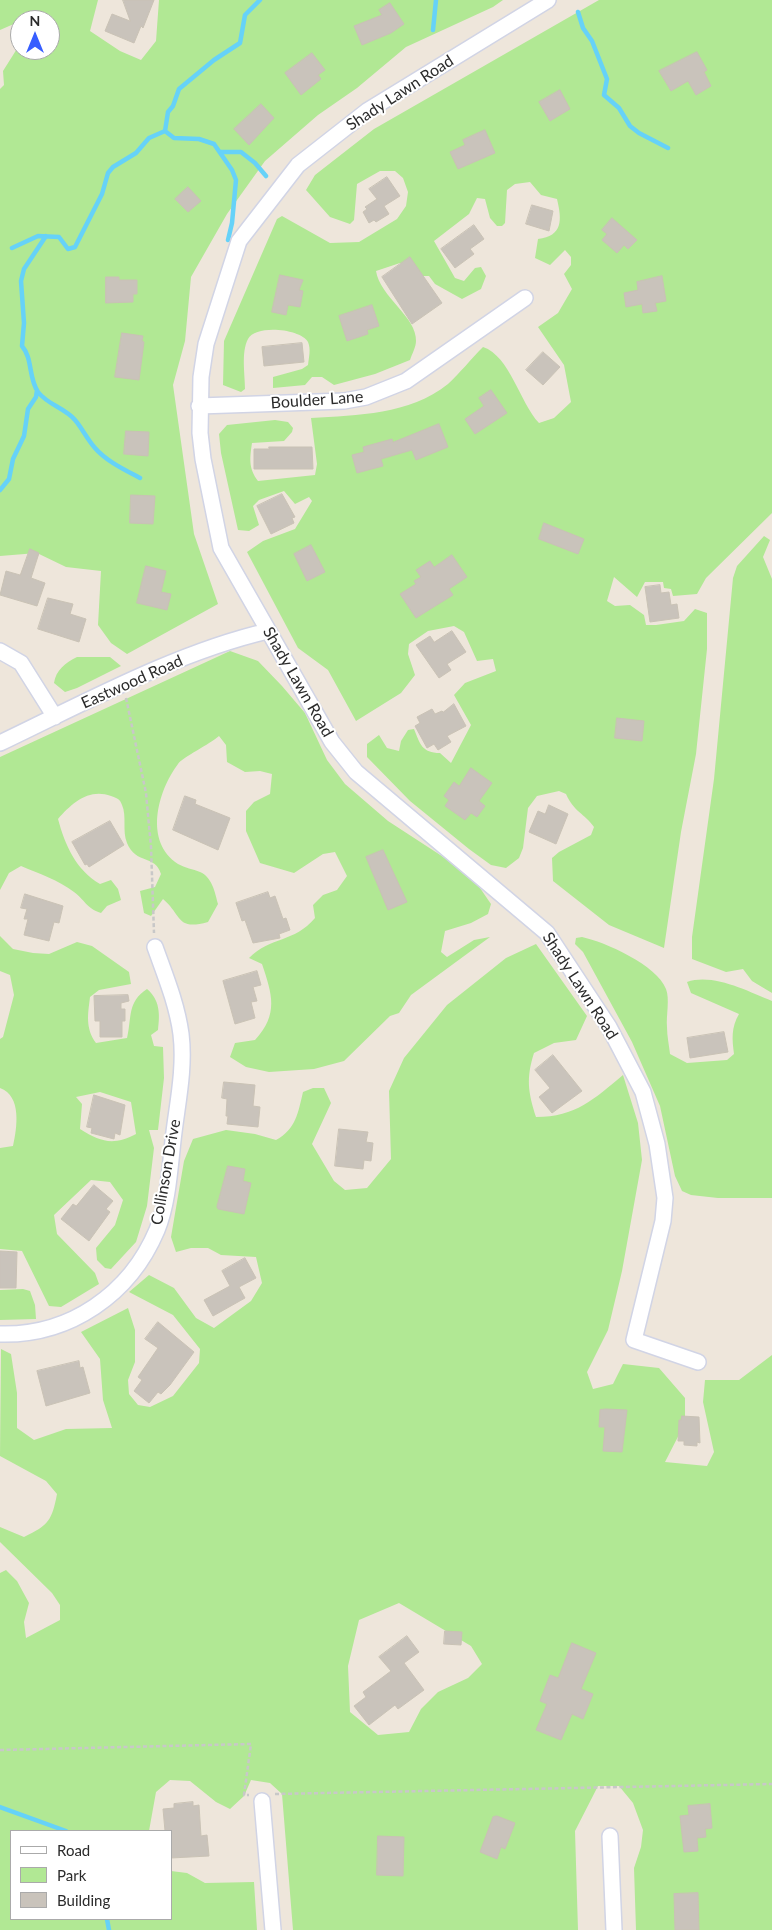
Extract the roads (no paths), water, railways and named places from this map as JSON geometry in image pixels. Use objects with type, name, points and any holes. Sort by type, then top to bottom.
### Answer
[{"type":"street","name":"Shady Lawn Road","points":[[548,0],[367,110],[298,165],[239,241],[206,344],[199,406],[203,459],[221,548],[332,742],[356,772],[547,933],[609,1027],[643,1092],[657,1144],[665,1198],[663,1222],[634,1340],[698,1362]]},
{"type":"street","name":"Boulder Lane","points":[[199,406],[366,398],[406,381],[525,298]]},
{"type":"street","name":"Eastwood Road","points":[[0,743],[124,685],[221,644],[268,631]]},
{"type":"street","points":[[0,651],[21,663],[55,717]]},
{"type":"street","name":"Collinson Drive","points":[[0,1334],[37,1332],[62,1325],[89,1313],[118,1289],[140,1264],[157,1228],[173,1140],[182,1054],[178,1015],[155,947]]},
{"type":"street","points":[[262,1797],[273,1930]]},
{"type":"street","points":[[610,1836],[614,1930]]},
{"type":"waterway","points":[[165,131],[168,112],[173,106],[179,89],[214,60],[240,43],[245,15],[260,0]]},
{"type":"waterway","points":[[433,30],[436,0]]},
{"type":"waterway","points":[[578,12],[583,28],[592,41],[607,79],[604,95],[619,108],[630,126],[639,133],[668,148]]},
{"type":"waterway","points":[[165,131],[174,138],[199,139],[214,144],[232,170],[236,180],[232,223],[228,240]]},
{"type":"waterway","points":[[12,248],[38,236],[59,237],[68,249],[75,247],[102,194],[108,173],[113,167],[136,153],[149,138],[165,131]]},
{"type":"waterway","points":[[220,152],[241,152],[255,163],[266,176]]},
{"type":"waterway","points":[[46,236],[24,269],[21,281],[24,323],[22,346],[28,357],[35,386],[42,396],[75,420],[99,453],[140,478]]},
{"type":"waterway","points":[[0,490],[9,479],[13,459],[24,436],[28,409],[36,397],[37,390]]},
{"type":"waterway","points":[[0,1807],[63,1830]]},
{"type":"waterway","points":[[107,1920],[109,1930]]}]
